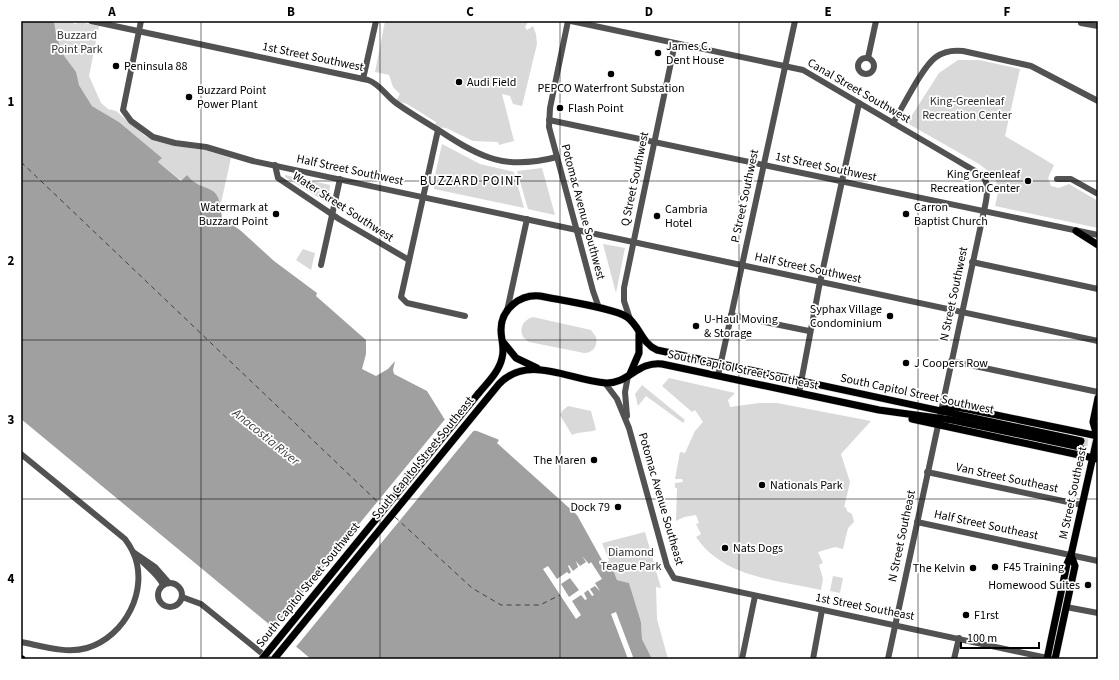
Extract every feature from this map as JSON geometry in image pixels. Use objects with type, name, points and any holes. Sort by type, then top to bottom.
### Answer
[{"type":"main road","points":[[1076,231],[1098,245]]},
{"type":"main road","points":[[507,311],[520,300],[536,296],[599,308],[620,314],[630,319]]},
{"type":"main road","name":"South Capitol Street Southwest","points":[[262,659],[478,394],[499,366],[503,353],[501,326],[507,311]]},
{"type":"main road","name":"South Capitol Street Southwest","points":[[630,319],[646,344],[655,349],[941,410],[1081,444],[938,421]]},
{"type":"main road","points":[[629,375],[639,353],[638,331]]},
{"type":"main road","points":[[502,340],[516,358],[541,369]]},
{"type":"main road","name":"South Capitol Street Southeast","points":[[274,659],[502,380],[521,370],[541,369],[605,383],[616,382],[643,366],[656,363],[938,421]]},
{"type":"main road","points":[[1098,398],[1093,422],[1098,436]]},
{"type":"main road","points":[[941,410],[955,407],[1098,436]]},
{"type":"main road","points":[[938,421],[1095,458]]},
{"type":"main road","name":"M Street Southeast","points":[[1051,659],[1067,564],[1072,555],[1082,505],[1095,458],[1098,436]]},
{"type":"main road","name":"M Street Southeast","points":[[1051,659],[1066,607],[1075,566],[1072,555]]},
{"type":"street","name":"1st Street Southwest","points":[[91,21],[363,79],[374,83],[396,103],[474,153],[498,161],[527,163],[557,157]]},
{"type":"street","points":[[139,31],[141,21]]},
{"type":"street","points":[[363,79],[376,21]]},
{"type":"street","points":[[548,120],[568,21]]},
{"type":"street","name":"Canal Street Southwest","points":[[571,21],[784,66],[808,73],[983,177]]},
{"type":"street","name":"P Street Southwest","points":[[718,376],[784,66],[795,21]]},
{"type":"street","points":[[868,58],[876,21]]},
{"type":"street","points":[[1082,22],[1098,26]]},
{"type":"street","name":"Half Street Southwest","points":[[139,31],[123,107],[124,112],[129,119],[144,132],[156,138],[206,147],[275,165],[1098,341]]},
{"type":"street","name":"Q Street Southwest","points":[[630,319],[623,294],[675,43]]},
{"type":"street","points":[[893,123],[930,63],[938,56],[952,51],[963,51],[1031,66],[1098,101]]},
{"type":"street","points":[[799,393],[809,331],[859,103]]},
{"type":"street","name":"1st Street Southwest","points":[[548,120],[1098,235]]},
{"type":"street","name":"Potomac Avenue Southwest","points":[[548,120],[576,230],[599,308]]},
{"type":"street","points":[[438,130],[401,295],[402,300],[407,303],[465,316]]},
{"type":"street","name":"Water Street Southwest","points":[[275,165],[278,178],[398,256],[409,260]]},
{"type":"street","name":"N Street Southwest","points":[[938,421],[989,189],[983,177]]},
{"type":"street","points":[[321,265],[340,179]]},
{"type":"street","points":[[1057,179],[1071,179],[1098,194]]},
{"type":"street","points":[[507,311],[527,219]]},
{"type":"street","points":[[972,262],[1098,289]]},
{"type":"street","points":[[732,315],[809,331]]},
{"type":"street","points":[[951,361],[1098,392]]},
{"type":"street","name":"Potomac Avenue Southeast","points":[[629,375],[625,400],[629,428]]},
{"type":"street","name":"Potomac Avenue Southeast","points":[[605,383],[617,399],[629,428],[667,566],[672,577]]},
{"type":"street","name":"N Street Southeast","points":[[888,659],[938,421]]},
{"type":"street","points":[[21,454],[125,539],[133,552],[138,581],[134,601],[122,625],[108,637],[86,648],[72,649],[58,649],[21,642]]},
{"type":"street","name":"Van Street Southeast","points":[[927,472],[1082,505]]},
{"type":"street","name":"Half Street Southeast","points":[[917,522],[1098,560]]},
{"type":"street","points":[[133,552],[155,567],[166,584]]},
{"type":"street","name":"1st Street Southeast","points":[[672,577],[679,580],[959,638],[1051,659]]},
{"type":"street","points":[[166,584],[178,585],[182,597],[176,606],[165,606],[158,598],[159,591],[166,584]]},
{"type":"street","points":[[742,659],[755,596]]},
{"type":"street","points":[[182,597],[201,604],[269,659]]},
{"type":"street","points":[[1066,607],[1098,613]]},
{"type":"street","points":[[813,659],[822,610]]},
{"type":"street","points":[[954,659],[959,638]]},
{"type":"green space","name":"Buzzard Point Park","points":[[54,21],[71,21],[75,24],[80,22],[99,26],[89,76],[101,103],[108,109],[116,111],[145,136],[155,141],[205,150],[231,158],[221,203],[213,193],[195,183],[187,175],[182,181],[158,162],[162,158],[119,122],[92,106],[79,85],[75,73],[62,53],[56,34]]},
{"type":"green space","name":"Audi Field","points":[[385,21],[521,21],[528,22],[525,27],[527,30],[533,26],[537,44],[522,106],[513,104],[510,96],[502,94],[514,141],[499,145],[498,142],[473,141],[446,128],[435,127],[436,122],[407,104],[396,101],[400,94],[393,87],[389,75],[375,72]]},
{"type":"green space","name":"King-Greenleaf Recreation Center","points":[[958,60],[979,60],[1020,69],[1005,136],[1054,165],[1048,178],[1051,186],[1059,188],[1069,184],[1098,201],[1098,228],[995,206],[998,193],[996,181],[992,174],[979,164],[907,123],[939,73]]},
{"type":"green space","points":[[442,144],[480,164],[514,172],[524,208],[434,189],[435,184],[433,184]]},
{"type":"green space","points":[[542,168],[555,215],[528,209],[517,171]]},
{"type":"green space","points":[[285,175],[330,185],[328,201],[326,202],[285,177]]},
{"type":"green space","points":[[603,244],[625,248],[616,293]]},
{"type":"green space","points":[[303,249],[315,253],[311,270],[296,260]]},
{"type":"green space","points":[[533,317],[591,330],[596,337],[595,346],[590,352],[584,353],[529,342],[523,337],[521,330],[524,322]]},
{"type":"green space","name":"Nationals Park","points":[[669,378],[735,393],[728,400],[730,407],[759,403],[777,403],[871,421],[841,454],[850,482],[844,508],[846,507],[847,511],[852,514],[854,522],[848,528],[843,549],[835,547],[818,552],[823,563],[819,565],[823,579],[821,590],[769,580],[736,569],[721,561],[708,551],[696,537],[701,534],[696,524],[699,523],[696,515],[684,517],[676,521],[677,488],[675,488],[675,483],[683,482],[682,479],[675,479],[680,452],[685,453],[695,431],[703,422],[695,410],[692,412],[662,386]]},
{"type":"green space","points":[[642,385],[685,420],[683,423],[646,396],[638,406],[635,394]]},
{"type":"green space","points":[[568,406],[591,411],[596,430],[572,435],[560,415]]},
{"type":"green space","name":"Diamond Teague Park","points":[[645,532],[661,588],[656,587],[657,619],[668,659],[652,659],[642,639],[641,622],[629,583],[617,580],[602,543]]},
{"type":"green space","points":[[833,576],[843,578],[840,593],[830,591]]},
{"type":"water","name":"Anacostia River","points":[[21,21],[54,21],[56,34],[62,53],[76,72],[79,85],[92,106],[119,122],[162,158],[158,162],[181,181],[187,175],[199,185],[215,192],[221,206],[222,218],[240,230],[274,261],[317,293],[316,296],[366,340],[366,354],[362,369],[376,376],[388,369],[395,361],[393,370],[394,374],[427,391],[450,428],[477,431],[499,440],[497,443],[577,515],[602,560],[610,562],[617,580],[629,583],[641,622],[642,639],[652,659],[311,659],[21,419]]},
{"type":"pier","points":[[446,418],[453,428],[475,429],[295,648],[273,629]]},
{"type":"pier","points":[[582,556],[589,564],[591,562],[602,579],[595,583],[600,591],[595,586],[590,589],[594,595],[592,596],[588,590],[584,593],[587,599],[585,600],[581,595],[572,601],[581,615],[576,619],[543,569],[548,566],[557,579],[567,572],[569,574],[571,572],[568,566],[569,565],[573,571],[578,567],[576,561],[580,566],[586,562]],"holes":[[[570,578],[579,590],[569,597],[561,584]]]},
{"type":"pier","points":[[616,612],[633,657],[628,659],[611,614]]},
{"type":"ferry route","points":[[21,162],[382,506]]},
{"type":"ferry route","points":[[395,517],[472,588],[501,605],[540,605],[560,595]]},
{"type":"tunnel","points":[[1081,441],[1098,444]]},
{"type":"tunnel","points":[[1080,447],[1098,451]]},
{"type":"place","name":"James C. Dent House","points":[[658,53]]},
{"type":"place","name":"Peninsula 88","points":[[116,66]]},
{"type":"place","name":"PEPCO Waterfront Substation","points":[[611,74]]},
{"type":"place","name":"Audi Field","points":[[459,82]]},
{"type":"place","name":"Buzzard Point Power Plant","points":[[189,97]]},
{"type":"place","name":"Flash Point","points":[[560,108]]},
{"type":"place","name":"King Greenleaf Recreation Center","points":[[1028,181]]},
{"type":"place","name":"Watermark at Buzzard Point","points":[[276,214]]},
{"type":"place","name":"Carron Baptist Church","points":[[906,214]]},
{"type":"place","name":"Cambria Hotel","points":[[657,216]]},
{"type":"place","name":"Syphax Village Condominium","points":[[890,316]]},
{"type":"place","name":"U-Haul Moving & Storage","points":[[696,326]]},
{"type":"place","name":"J Coopers Row","points":[[906,363]]},
{"type":"place","name":"The Maren","points":[[594,460]]},
{"type":"place","name":"Nationals Park","points":[[762,485]]},
{"type":"place","name":"Dock 79","points":[[618,507]]},
{"type":"place","name":"Nats Dogs","points":[[725,548]]},
{"type":"place","name":"F45 Training","points":[[995,567]]},
{"type":"place","name":"The Kelvin","points":[[973,568]]},
{"type":"place","name":"Homewood Suites","points":[[1088,585]]},
{"type":"place","name":"F1rst","points":[[966,615]]},
{"type":"district","name":"BUZZARD POINT","points":[[471,181]]}]
